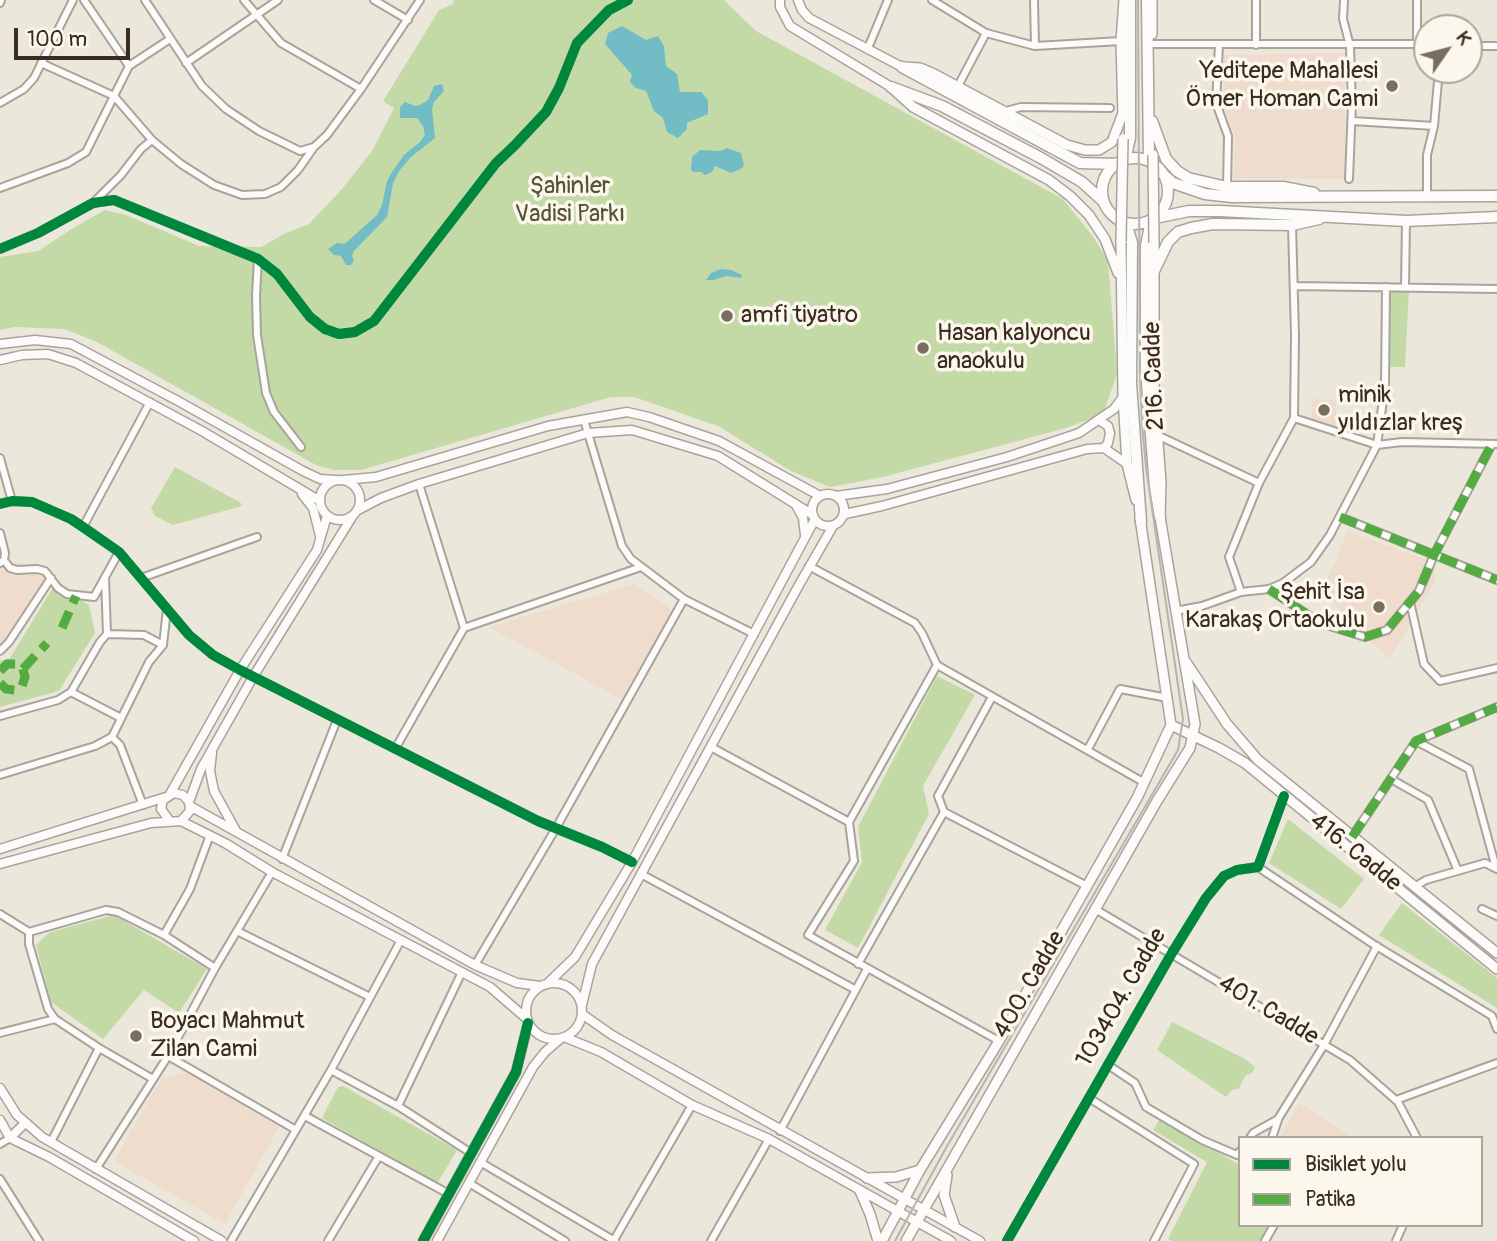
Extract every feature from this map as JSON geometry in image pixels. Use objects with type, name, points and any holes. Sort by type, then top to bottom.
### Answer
[{"type":"main road","name":"216. Cadde","points":[[1124,0],[1121,41],[1121,282],[1127,464],[1141,522],[1171,725]]},
{"type":"main road","points":[[1104,202],[1107,174],[1121,162],[1130,138],[1130,0]]},
{"type":"main road","points":[[1147,0],[1151,158],[1173,183],[1205,194],[1284,198],[1497,196]]},
{"type":"main road","name":"216. Cadde","points":[[1152,0],[1154,390],[1161,482],[1160,517],[1195,724],[1188,751]]},
{"type":"main road","points":[[902,67],[1080,163],[1151,158]]},
{"type":"main road","points":[[902,67],[920,68],[1067,145],[1086,150],[1099,150],[1112,142],[1123,113]]},
{"type":"main road","points":[[891,87],[942,106],[1082,182],[1127,226],[1132,243],[1131,384],[1141,522]]},
{"type":"main road","points":[[891,87],[913,107],[1049,180],[1070,196],[1089,215],[1105,239],[1121,282]]},
{"type":"main road","points":[[1152,121],[1166,159],[1188,178],[1227,187],[1283,187],[1328,196]]},
{"type":"main road","points":[[1160,517],[1155,488],[1146,370],[1146,246],[1153,219],[1166,204],[1168,195],[1165,176]]},
{"type":"main road","points":[[1119,219],[1136,224],[1189,211],[1406,220],[1497,217]]},
{"type":"main road","points":[[1153,273],[1168,242],[1178,232],[1213,224],[1292,225],[1327,218]]},
{"type":"main road","points":[[1184,659],[1245,748],[1497,953]]},
{"type":"main road","name":"416. Cadde","points":[[1171,725],[1245,763],[1497,969]]},
{"type":"main road","name":"400. Cadde","points":[[880,1241],[1087,886],[1145,783],[1171,725]]},
{"type":"main road","points":[[1188,751],[1205,745],[1219,748]]},
{"type":"main road","name":"400. Cadde","points":[[906,1241],[1188,751]]},
{"type":"main road","points":[[948,1166],[944,1195],[955,1227]]},
{"type":"main road","points":[[867,1178],[895,1177],[920,1170]]},
{"type":"main road","points":[[860,1191],[880,1241]]},
{"type":"street","points":[[0,103],[24,89],[41,63],[73,0]]},
{"type":"street","points":[[83,0],[129,66]]},
{"type":"street","points":[[145,0],[202,86],[226,109],[280,143],[300,151],[314,148]]},
{"type":"street","points":[[244,0],[281,43],[361,89]]},
{"type":"street","points":[[186,63],[278,0]]},
{"type":"street","points":[[374,0],[408,20]]},
{"type":"street","points":[[41,63],[114,96],[152,140],[181,164],[214,185],[242,195],[265,194],[281,187],[327,135],[420,0]]},
{"type":"street","points":[[93,203],[114,200],[258,259],[277,274],[310,317],[325,329],[338,334],[355,332],[374,321],[496,163],[546,112],[578,43],[609,10],[628,0]]},
{"type":"street","points":[[780,0],[780,7],[790,26],[891,87]]},
{"type":"street","points":[[798,0],[809,18],[902,67]]},
{"type":"street","points":[[868,48],[888,0]]},
{"type":"street","points":[[932,0],[986,33],[1035,46],[1121,41]]},
{"type":"street","points":[[1034,0],[1035,46]]},
{"type":"street","points":[[1256,0],[1256,45]]},
{"type":"street","points":[[1344,0],[1343,19],[1350,46],[1352,121],[1349,179]]},
{"type":"street","points":[[958,86],[986,33]]},
{"type":"street","points":[[0,188],[68,163],[86,152],[129,66],[170,39]]},
{"type":"street","points":[[1152,44],[1413,44]]},
{"type":"street","points":[[1219,45],[1216,103],[1228,136],[1227,187]]},
{"type":"street","points":[[1427,196],[1427,155],[1434,126],[1438,84]]},
{"type":"street","points":[[1006,111],[1021,107],[1110,108]]},
{"type":"street","points":[[1352,121],[1434,126]]},
{"type":"street","points":[[0,249],[38,233],[93,203],[152,140]]},
{"type":"street","points":[[1405,287],[1406,220]]},
{"type":"street","points":[[1241,593],[1229,556],[1259,483],[1294,418],[1292,225]]},
{"type":"street","points":[[258,259],[257,335],[266,393],[274,412],[301,447]]},
{"type":"street","points":[[1294,286],[1497,289]]},
{"type":"street","points":[[1175,611],[1202,606],[1241,593],[1269,589],[1283,583],[1311,562],[1340,517],[1377,445],[1385,385],[1386,287]]},
{"type":"street","points":[[0,344],[35,340],[71,344],[303,471],[320,479],[351,482],[360,494],[355,513],[253,677],[212,750],[194,786],[188,815],[181,821]]},
{"type":"street","points":[[0,360],[22,355],[48,354],[76,363],[150,402],[320,501]]},
{"type":"street","points":[[423,1241],[516,1072],[527,1021],[528,998],[575,957],[632,862],[805,537],[814,517],[812,507],[820,496],[887,489],[1007,457],[1079,433],[1114,409],[1123,397]]},
{"type":"street","points":[[83,527],[150,402]]},
{"type":"street","points":[[820,496],[719,441],[626,412],[548,426],[376,477],[339,480],[326,485],[320,493],[320,501],[327,516],[344,520],[381,498],[419,484],[588,433],[632,430],[718,456],[795,502],[825,526],[841,522],[845,514],[842,502],[836,496]]},
{"type":"street","points":[[1269,589],[1320,623],[1365,637],[1387,630],[1419,591],[1434,555],[1494,444],[1402,442],[1377,445],[1294,418]]},
{"type":"street","points":[[584,420],[622,546],[631,559],[684,599],[754,634]]},
{"type":"street","points":[[1099,420],[1110,433],[1110,440],[1104,448]]},
{"type":"street","points":[[1157,435],[1259,483]]},
{"type":"street","points":[[845,514],[1087,449],[1104,448],[1127,464]]},
{"type":"street","points":[[0,458],[12,501]]},
{"type":"street","points":[[419,484],[464,628]]},
{"type":"street","points":[[299,489],[313,508],[321,537]]},
{"type":"street","points":[[0,504],[12,501],[32,502],[71,519],[119,552],[189,635],[213,655],[538,821],[632,862]]},
{"type":"street","points":[[795,502],[803,517],[805,537]]},
{"type":"street","points":[[169,820],[161,809],[240,670],[317,550],[327,516]]},
{"type":"street","points":[[1340,517],[1497,580]]},
{"type":"street","points":[[437,1241],[533,1067],[545,1052],[575,1030],[592,964],[833,526]]},
{"type":"street","points":[[0,533],[2,562],[18,570],[45,571],[58,588],[67,594],[94,597],[119,552]]},
{"type":"street","points":[[141,578],[257,537]]},
{"type":"street","points":[[809,566],[915,624],[937,665],[1145,783]]},
{"type":"street","points":[[395,750],[464,628],[641,568]]},
{"type":"street","points":[[0,716],[58,700],[71,692],[107,634],[105,575]]},
{"type":"street","points":[[0,652],[51,579]]},
{"type":"street","points":[[475,965],[684,599]]},
{"type":"street","points":[[1410,602],[1424,664],[1440,681],[1497,668]]},
{"type":"street","points":[[0,775],[95,746],[112,737],[149,662],[163,645],[166,609]]},
{"type":"street","points":[[107,634],[144,635],[163,645]]},
{"type":"street","points":[[937,665],[849,822],[854,861],[808,934],[999,1041]]},
{"type":"street","points":[[1088,749],[1120,689],[1168,698]]},
{"type":"street","points":[[71,692],[121,718]]},
{"type":"street","points":[[992,697],[938,796],[944,812],[1087,886]]},
{"type":"street","points":[[1352,837],[1416,741],[1497,707]]},
{"type":"street","points":[[282,859],[337,720]]},
{"type":"street","points":[[112,737],[120,745],[143,805]]},
{"type":"street","points":[[1416,741],[1469,769],[1497,869]]},
{"type":"street","points":[[711,747],[849,822]]},
{"type":"street","points":[[212,750],[210,771],[214,791],[236,831]]},
{"type":"street","points":[[1391,779],[1428,800],[1458,871]]},
{"type":"street","points":[[0,849],[179,793],[211,820],[236,831],[475,965],[517,983],[565,985],[573,990],[582,1009],[612,1035],[981,1241]]},
{"type":"street","points":[[1284,796],[1258,867],[1377,946],[1492,1016],[1497,1029]]},
{"type":"street","points":[[858,964],[944,812]]},
{"type":"street","points":[[0,864],[169,820],[181,821],[490,987],[541,1036],[550,1039],[562,1038],[601,1052],[692,1104],[769,1139],[951,1241]]},
{"type":"street","points":[[164,935],[190,890],[210,835]]},
{"type":"street","points":[[1414,887],[1426,880],[1485,863],[1497,869]]},
{"type":"street","name":"103404. Cadde","points":[[1007,1241],[1206,898],[1224,876],[1237,870],[1258,867]]},
{"type":"street","points":[[96,1169],[168,1056],[215,968],[272,872]]},
{"type":"street","points":[[641,874],[856,990]]},
{"type":"street","name":"401. Cadde","points":[[1096,909],[1350,1060],[1396,1100],[1416,1136]]},
{"type":"street","points":[[1482,909],[1497,916]]},
{"type":"street","points":[[0,914],[29,932],[106,910],[118,912],[164,935],[215,968]]},
{"type":"street","points":[[237,931],[370,997]]},
{"type":"street","points":[[29,932],[29,944],[48,1009],[55,1019],[153,1079]]},
{"type":"street","points":[[232,1241],[331,1070],[401,940]]},
{"type":"street","points":[[1273,1136],[1278,1119],[1324,1045],[1377,946]]},
{"type":"street","points":[[780,1131],[867,969]]},
{"type":"street","points":[[398,1106],[462,972]]},
{"type":"street","points":[[0,1032],[55,1019]]},
{"type":"street","points":[[51,1142],[99,1048]]},
{"type":"street","points":[[168,1056],[296,1130]]},
{"type":"street","points":[[1396,1100],[1497,1063]]},
{"type":"street","points":[[1108,1065],[1135,1083],[1146,1107],[1202,1140],[1238,1154]]},
{"type":"street","points":[[331,1070],[398,1106],[471,1153]]},
{"type":"street","points":[[0,1088],[24,1123],[51,1142],[222,1241]]},
{"type":"street","points":[[1089,1098],[1194,1164],[1157,1240]]},
{"type":"street","points":[[480,1162],[602,1237],[615,1241],[692,1104]]},
{"type":"street","points":[[305,1116],[449,1194]]},
{"type":"street","points":[[1252,1136],[1278,1119]]},
{"type":"street","points":[[0,1120],[9,1138],[49,1157],[194,1241]]},
{"type":"street","points":[[0,1144],[24,1123]]},
{"type":"street","points":[[711,1241],[769,1139]]},
{"type":"street","points":[[328,1241],[379,1156]]},
{"type":"street","points":[[0,1180],[39,1241]]},
{"type":"street","points":[[468,1183],[565,1241]]},
{"type":"shaded area","points":[[1345,53],[1345,179],[1234,178],[1235,137],[1223,105],[1224,55]]},
{"type":"shaded area","name":"minik yıldızlar kreş","points":[[1312,399],[1336,400],[1336,426],[1312,420]]},
{"type":"shaded area","name":"Şehit İsa Karakaş Ortaokulu","points":[[1347,531],[1424,559],[1434,555],[1435,582],[1390,659],[1352,626],[1322,588]]},
{"type":"shaded area","points":[[15,561],[43,574],[44,584],[0,648],[0,566]]},
{"type":"shaded area","points":[[634,584],[670,607],[671,614],[621,699],[489,627]]},
{"type":"shaded area","points":[[188,1072],[279,1127],[225,1224],[114,1161],[161,1079]]},
{"type":"shaded area","points":[[1299,1103],[1352,1136],[1281,1136]]},
{"type":"green space","name":"Şahinler Vadisi Parkı","points":[[454,0],[724,0],[756,31],[1063,199],[1094,238],[1108,261],[1117,374],[1103,414],[1066,428],[883,477],[830,487],[791,471],[718,426],[634,397],[611,397],[361,470],[333,470],[316,465],[95,341],[64,329],[14,327],[0,330],[0,257],[38,251],[105,210],[126,215],[199,246],[261,247],[309,224],[342,189],[372,151],[394,108],[383,101],[439,10],[453,4]]},
{"type":"green space","points":[[1389,290],[1409,290],[1405,367],[1387,367]]},
{"type":"green space","points":[[175,467],[242,506],[173,525],[155,516],[151,508]]},
{"type":"green space","points":[[54,586],[89,605],[95,633],[59,691],[0,707],[0,661],[10,658]]},
{"type":"green space","points":[[937,676],[975,695],[923,786],[929,814],[858,948],[825,930],[862,862],[858,827]]},
{"type":"green space","points":[[1288,819],[1364,879],[1341,909],[1269,863]]},
{"type":"green space","points":[[1402,903],[1497,978],[1497,1008],[1379,935]]},
{"type":"green space","points":[[114,915],[207,969],[179,1013],[144,990],[103,1039],[51,1002],[36,945],[50,932]]},
{"type":"green space","points":[[1172,1022],[1245,1059],[1255,1067],[1253,1072],[1245,1076],[1239,1089],[1232,1090],[1226,1097],[1157,1050]]},
{"type":"green space","points":[[343,1086],[457,1150],[437,1184],[322,1118],[338,1087]]},
{"type":"green space","points":[[1160,1119],[1238,1164],[1238,1227],[1269,1227],[1261,1241],[1168,1239],[1207,1162],[1153,1130]]},
{"type":"water","points":[[622,26],[646,40],[658,36],[664,46],[666,66],[677,74],[680,92],[701,92],[708,100],[708,114],[687,123],[687,129],[678,138],[667,132],[663,118],[654,111],[646,91],[636,88],[630,82],[632,75],[605,44],[608,33]]},
{"type":"water","points":[[442,84],[444,91],[434,102],[432,109],[435,138],[411,157],[399,171],[393,183],[387,217],[354,251],[351,265],[346,265],[341,256],[334,255],[328,249],[337,243],[344,244],[377,215],[392,172],[404,155],[425,135],[417,118],[400,118],[400,107],[405,102],[420,105],[428,100],[434,86]]},
{"type":"water","points":[[727,148],[741,153],[744,165],[742,168],[731,173],[715,166],[712,172],[705,175],[691,169],[692,157],[700,150],[720,151]]},
{"type":"water","points":[[721,269],[731,270],[742,275],[741,278],[726,276],[706,280],[711,273]]},
{"type":"tram line","points":[[895,1241],[946,1148],[1178,750],[1183,719],[1142,424],[1138,0]]},
{"type":"marked path","points":[[1269,589],[1320,623],[1365,637],[1387,630],[1419,591],[1434,555],[1492,444]]},
{"type":"marked path","points":[[1340,517],[1497,580]]},
{"type":"marked path","points":[[62,628],[76,596]]},
{"type":"marked path","points":[[23,669],[47,643]]},
{"type":"marked path","points":[[0,671],[7,664],[16,664],[23,669],[25,677],[22,686],[15,690],[6,689],[0,683]]},
{"type":"marked path","points":[[1352,837],[1416,741],[1497,707]]},
{"type":"cycle path","points":[[0,249],[38,233],[93,203],[114,200],[258,259],[277,274],[310,317],[325,329],[339,334],[355,332],[374,321],[496,163],[546,112],[577,43],[609,10],[628,0]]},
{"type":"cycle path","points":[[0,504],[12,501],[32,502],[71,519],[119,552],[189,635],[213,655],[538,821],[632,862]]},
{"type":"cycle path","points":[[1007,1241],[1206,898],[1224,876],[1237,870],[1258,867],[1284,796]]},
{"type":"cycle path","points":[[423,1241],[516,1072],[528,1023]]},
{"type":"place","name":"Yeditepe Mahallesi Ömer Homan Cami","points":[[1392,86]]},
{"type":"place","name":"amfi tiyatro","points":[[727,316]]},
{"type":"place","name":"Hasan kalyoncu anaokulu","points":[[923,348]]},
{"type":"place","name":"minik yıldızlar kreş","points":[[1324,410]]},
{"type":"place","name":"Şehit İsa Karakaş Ortaokulu","points":[[1379,607]]},
{"type":"place","name":"Boyacı Mahmut Zilan Cami","points":[[136,1036]]}]
